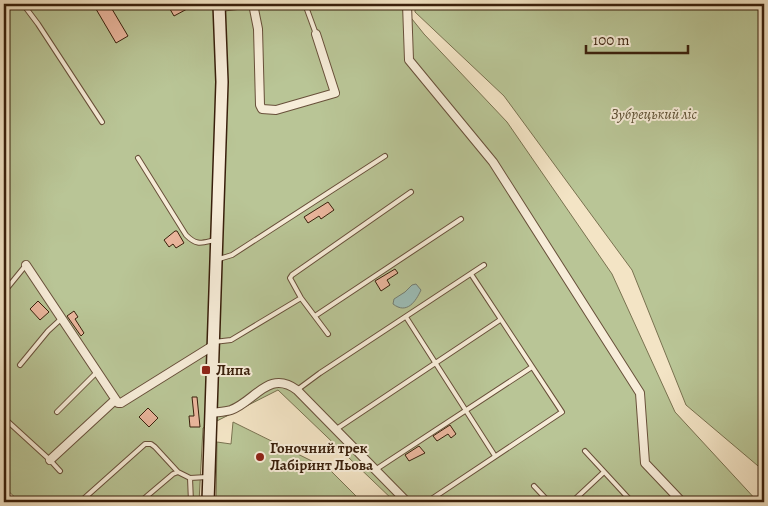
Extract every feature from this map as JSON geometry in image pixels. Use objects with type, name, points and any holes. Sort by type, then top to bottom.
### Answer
[{"type":"street","points":[[208,502],[222,82],[219,6],[246,4]]},
{"type":"street","points":[[253,4],[258,29],[260,105],[262,109],[276,110],[335,93],[316,34]]},
{"type":"street","points":[[407,4],[409,60],[493,162],[640,393],[645,463],[682,502]]},
{"type":"street","points":[[26,265],[118,403],[122,403],[214,344]]},
{"type":"street","points":[[211,414],[231,410],[268,385],[277,382],[288,384],[297,390],[407,502]]},
{"type":"street","points":[[50,460],[115,400]]},
{"type":"lane","points":[[23,4],[102,122]]},
{"type":"lane","points":[[305,4],[316,34]]},
{"type":"lane","points":[[217,260],[232,255],[385,156]]},
{"type":"lane","points":[[138,158],[186,235],[193,242],[198,243],[217,240]]},
{"type":"lane","points":[[328,334],[301,298],[291,283],[290,278],[411,192]]},
{"type":"lane","points":[[315,316],[461,219]]},
{"type":"lane","points":[[4,292],[26,265]]},
{"type":"lane","points":[[297,390],[484,265]]},
{"type":"lane","points":[[427,502],[562,412],[471,274]]},
{"type":"lane","points":[[214,344],[231,340],[301,298]]},
{"type":"lane","points":[[406,316],[495,456]]},
{"type":"lane","points":[[20,365],[48,331],[61,319]]},
{"type":"lane","points":[[335,430],[500,320]]},
{"type":"lane","points":[[375,470],[532,367]]},
{"type":"lane","points":[[56,412],[96,372]]},
{"type":"lane","points":[[4,418],[60,471]]},
{"type":"lane","points":[[80,502],[145,444],[155,446],[178,472],[190,478],[209,477]]},
{"type":"lane","points":[[585,451],[632,502]]},
{"type":"lane","points":[[140,502],[166,479],[178,472]]},
{"type":"lane","points":[[572,502],[604,472]]},
{"type":"lane","points":[[190,478],[191,502]]},
{"type":"lane","points":[[534,486],[549,502]]},
{"type":"green space","points":[[4,4],[400,4],[424,34],[507,122],[612,274],[675,412],[758,502],[395,502],[278,390],[203,428],[199,502],[20,502],[4,487]]},
{"type":"green space","name":"Зубрецький ліс","points":[[415,4],[764,4],[764,471],[686,405],[632,270],[504,96],[415,12]]},
{"type":"green space","name":"Гоночний трек Лабіринт Льова","points":[[233,422],[330,470],[362,502],[216,502],[217,442],[231,444]]},
{"type":"water","points":[[416,284],[421,290],[414,302],[403,308],[393,304],[394,299]]},
{"type":"building","points":[[93,4],[109,4],[128,36],[116,43]]},
{"type":"building","points":[[167,4],[184,4],[187,9],[174,16]]},
{"type":"building","points":[[328,202],[334,210],[321,219],[319,216],[308,223],[304,217]]},
{"type":"building","points":[[177,231],[184,243],[176,248],[173,244],[169,247],[164,240]]},
{"type":"building","points":[[395,269],[398,273],[387,280],[390,285],[381,291],[375,281]]},
{"type":"building","points":[[38,301],[49,312],[40,320],[30,309]]},
{"type":"building","points":[[74,311],[78,317],[75,319],[84,333],[81,336],[67,316]]},
{"type":"building","points":[[192,397],[197,397],[200,427],[190,427],[189,416],[194,416]]},
{"type":"building","points":[[148,408],[158,418],[149,427],[139,417]]},
{"type":"building","points":[[450,425],[456,434],[451,438],[448,434],[437,441],[433,436]]},
{"type":"building","points":[[419,446],[425,453],[409,461],[405,455]]},
{"type":"place","name":"Липа","points":[[206,370]]},
{"type":"place","name":"Гоночний трек Лабіринт Льова","points":[[260,457]]}]
